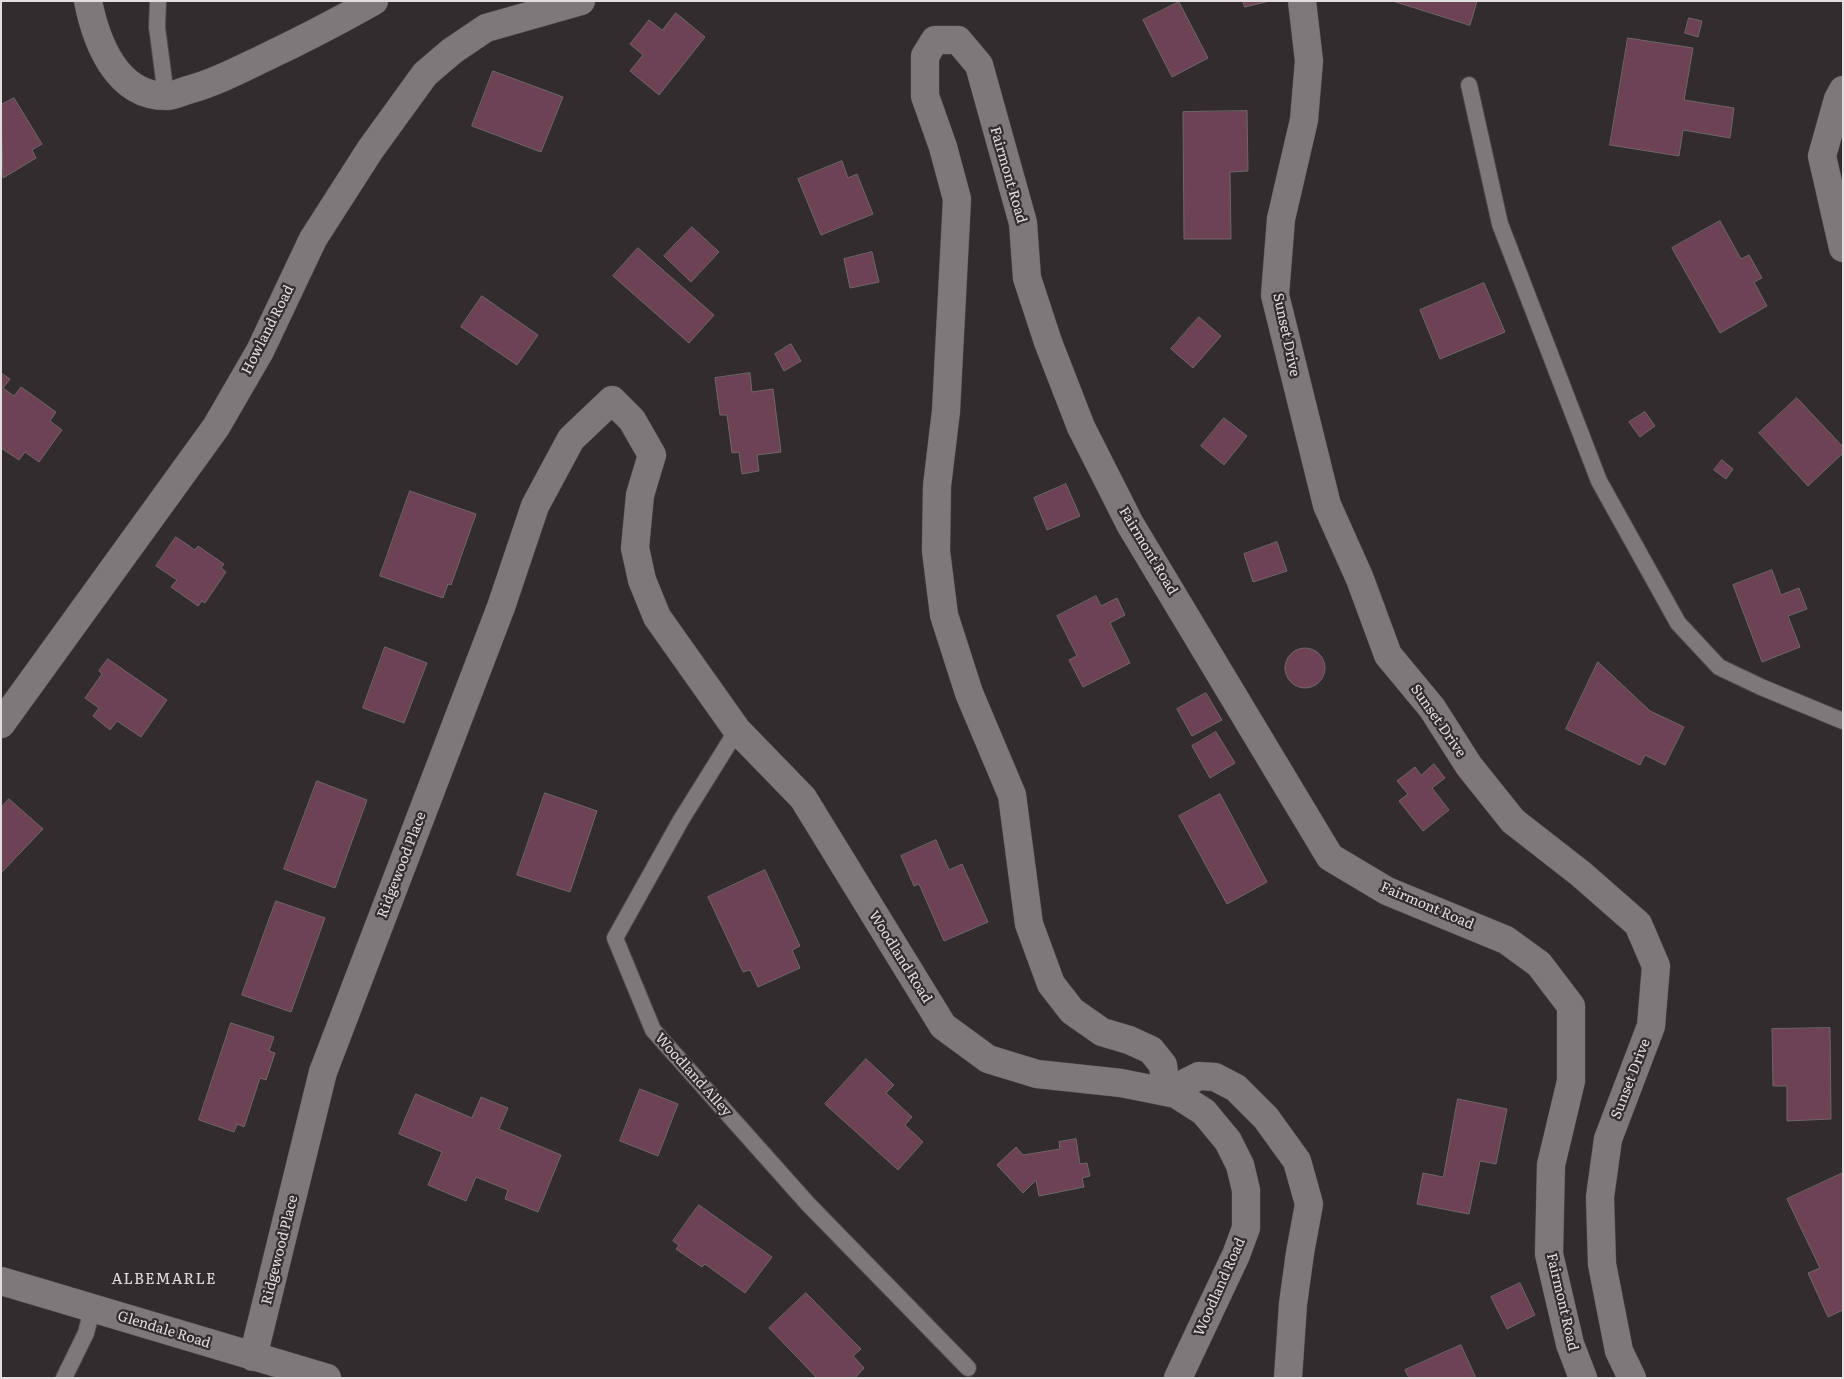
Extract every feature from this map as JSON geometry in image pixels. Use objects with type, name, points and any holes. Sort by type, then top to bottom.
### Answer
[{"type":"street","points":[[88,1],[97,38],[110,62],[123,79],[143,92],[166,96],[210,84],[319,31],[374,1]]},
{"type":"street","name":"Howland Road","points":[[1,724],[216,427],[260,351],[312,239],[370,150],[426,74],[452,51],[486,28],[581,1]]},
{"type":"street","name":"Sunset Drive","points":[[1302,1],[1309,61],[1304,120],[1281,219],[1275,295],[1327,505],[1360,579],[1388,655],[1432,708],[1469,766],[1513,821],[1581,874],[1638,924],[1656,966],[1651,1026],[1608,1139],[1600,1197],[1602,1264],[1620,1351],[1632,1378]]},
{"type":"street","name":"Fairmont Road","points":[[1171,1092],[1164,1065],[1151,1050],[1129,1040],[1102,1032],[1072,1011],[1052,984],[1029,924],[1012,795],[969,693],[944,615],[936,552],[937,486],[946,411],[957,200],[943,147],[925,96],[925,56],[935,40],[958,40],[979,65],[1023,223],[1028,278],[1048,342],[1081,427],[1130,524],[1330,857],[1387,891],[1506,940],[1540,964],[1571,1006],[1572,1081],[1551,1165],[1549,1254],[1570,1344],[1583,1378]]},
{"type":"street","points":[[1843,90],[1838,99],[1822,156],[1843,248]]},
{"type":"street","name":"Woodland Road","points":[[612,400],[632,420],[652,455],[640,495],[635,548],[642,580],[657,617],[737,730],[802,798],[943,1026],[988,1059],[1038,1074],[1171,1092],[1204,1112],[1228,1141],[1240,1165],[1246,1190],[1246,1228],[1236,1254],[1178,1378]]},
{"type":"street","name":"Ridgewood Place","points":[[253,1357],[323,1072],[501,607],[535,506],[571,438],[612,400]]},
{"type":"street","points":[[1171,1092],[1199,1076],[1215,1077],[1236,1088],[1266,1118],[1297,1161],[1309,1204],[1293,1304],[1288,1378]]},
{"type":"street","name":"Glendale Road","points":[[1,1282],[327,1378]]},
{"type":"lane","points":[[158,1],[157,27],[166,96]]},
{"type":"lane","points":[[1469,85],[1500,224],[1595,472],[1678,623],[1719,667],[1761,687],[1843,721]]},
{"type":"lane","name":"Woodland Alley","points":[[737,730],[681,820],[615,938],[653,1030],[808,1204],[968,1368]]},
{"type":"lane","points":[[64,1378],[86,1333],[92,1308]]},
{"type":"building","points":[[1243,1],[1270,1],[1245,7]]},
{"type":"building","points":[[1393,1],[1477,1],[1470,25]]},
{"type":"building","points":[[1179,2],[1208,58],[1172,77],[1143,20]]},
{"type":"building","points":[[676,13],[705,37],[659,95],[630,71],[643,55],[630,44],[649,20],[662,30]]},
{"type":"building","points":[[1689,18],[1702,21],[1698,37],[1685,33]]},
{"type":"building","points":[[1628,38],[1693,48],[1684,100],[1734,108],[1730,138],[1683,130],[1679,156],[1610,145]]},
{"type":"building","points":[[493,71],[563,97],[541,152],[472,126]]},
{"type":"building","points":[[14,98],[42,144],[32,150],[36,158],[3,178],[1,105]]},
{"type":"building","points":[[1247,111],[1248,171],[1230,172],[1231,239],[1184,239],[1183,112]]},
{"type":"building","points":[[842,161],[848,178],[857,174],[873,214],[821,235],[798,179]]},
{"type":"building","points":[[1720,221],[1741,259],[1749,255],[1762,278],[1754,282],[1767,306],[1720,333],[1672,248]]},
{"type":"building","points":[[692,227],[719,252],[691,282],[664,256]]},
{"type":"building","points":[[638,248],[714,315],[689,343],[613,276]]},
{"type":"building","points":[[872,252],[879,282],[850,288],[844,259]]},
{"type":"building","points":[[1484,283],[1505,332],[1440,359],[1420,310]]},
{"type":"building","points":[[482,296],[538,335],[517,365],[461,327]]},
{"type":"building","points":[[1199,317],[1221,336],[1193,368],[1171,349]]},
{"type":"building","points":[[791,344],[801,361],[784,371],[775,354]]},
{"type":"building","points":[[1,373],[10,379],[3,388],[14,396],[21,387],[56,412],[50,421],[62,430],[39,462],[25,452],[19,460],[1,448]]},
{"type":"building","points":[[750,373],[752,392],[773,389],[781,452],[757,455],[759,471],[742,474],[739,452],[732,453],[727,415],[720,415],[715,378]]},
{"type":"building","points":[[1797,398],[1843,447],[1843,453],[1808,486],[1759,433]]},
{"type":"building","points":[[1645,412],[1655,426],[1640,437],[1629,422]]},
{"type":"building","points":[[1224,418],[1247,436],[1224,465],[1201,446]]},
{"type":"building","points":[[1722,460],[1733,469],[1726,479],[1714,470]]},
{"type":"building","points":[[1066,484],[1080,516],[1047,530],[1034,498]]},
{"type":"building","points":[[410,491],[476,514],[451,585],[448,584],[443,598],[380,576]]},
{"type":"building","points":[[176,537],[195,550],[198,546],[224,564],[221,568],[226,572],[205,603],[202,601],[198,606],[171,587],[177,580],[156,566]]},
{"type":"building","points":[[1277,542],[1287,571],[1253,582],[1244,554]]},
{"type":"building","points":[[1772,570],[1781,595],[1799,588],[1807,609],[1788,616],[1800,647],[1762,662],[1733,585]]},
{"type":"building","points":[[1096,596],[1101,606],[1117,598],[1125,615],[1110,623],[1130,663],[1083,687],[1069,660],[1077,656],[1057,616]]},
{"type":"building","points":[[385,647],[427,663],[404,723],[363,708]]},
{"type":"building","points":[[1305,648],[1316,651],[1322,657],[1325,668],[1322,679],[1316,685],[1305,688],[1294,685],[1288,679],[1285,668],[1288,657],[1294,651]]},
{"type":"building","points":[[108,659],[167,700],[141,737],[117,721],[110,730],[93,716],[99,708],[85,698],[102,674],[99,671]]},
{"type":"building","points":[[1598,662],[1650,711],[1684,727],[1665,765],[1645,755],[1640,765],[1566,729]]},
{"type":"building","points":[[1206,693],[1222,720],[1192,736],[1177,709]]},
{"type":"building","points":[[1216,732],[1235,763],[1210,778],[1192,746]]},
{"type":"building","points":[[1434,764],[1445,778],[1432,788],[1449,810],[1423,831],[1399,801],[1408,794],[1397,781],[1415,767],[1421,775]]},
{"type":"building","points":[[317,781],[367,800],[335,888],[284,869]]},
{"type":"building","points":[[545,793],[597,811],[570,892],[517,875]]},
{"type":"building","points":[[1220,794],[1267,882],[1227,904],[1179,816]]},
{"type":"building","points":[[9,799],[43,829],[1,873],[1,808]]},
{"type":"building","points":[[936,840],[949,870],[962,864],[988,922],[944,941],[919,884],[914,886],[901,856]]},
{"type":"building","points":[[765,870],[800,946],[792,950],[800,968],[758,987],[750,970],[743,972],[708,897]]},
{"type":"building","points":[[276,901],[325,918],[291,1012],[242,995]]},
{"type":"building","points":[[231,1023],[274,1037],[269,1051],[275,1053],[266,1080],[260,1078],[244,1127],[237,1124],[234,1132],[199,1120]]},
{"type":"building","points":[[1830,1028],[1831,1119],[1787,1121],[1787,1086],[1773,1086],[1772,1029]]},
{"type":"building","points":[[866,1059],[894,1085],[886,1093],[912,1117],[905,1125],[923,1142],[898,1170],[825,1104]]},
{"type":"building","points":[[640,1089],[678,1104],[658,1156],[620,1141]]},
{"type":"building","points":[[416,1094],[472,1118],[481,1097],[508,1108],[499,1129],[561,1155],[538,1212],[505,1199],[508,1190],[476,1177],[466,1201],[428,1185],[442,1152],[399,1134]]},
{"type":"building","points":[[1458,1099],[1507,1109],[1496,1164],[1480,1161],[1469,1214],[1417,1204],[1423,1173],[1443,1177]]},
{"type":"building","points":[[1076,1139],[1080,1164],[1087,1163],[1090,1176],[1082,1178],[1084,1187],[1039,1196],[1036,1180],[1023,1193],[997,1165],[1016,1147],[1023,1155],[1060,1149],[1059,1142]]},
{"type":"building","points":[[1843,1173],[1843,1310],[1828,1317],[1808,1273],[1820,1268],[1787,1199]]},
{"type":"building","points":[[699,1205],[772,1257],[745,1293],[705,1264],[702,1267],[676,1249],[679,1245],[673,1241]]},
{"type":"building","points":[[1520,1283],[1535,1315],[1507,1329],[1491,1297]]},
{"type":"building","points":[[806,1293],[861,1349],[853,1356],[864,1368],[855,1378],[817,1378],[769,1328]]},
{"type":"building","points":[[1461,1345],[1476,1378],[1409,1378],[1405,1370]]},
{"type":"district","name":"ALBEMARLE","points":[[164,1280]]}]
